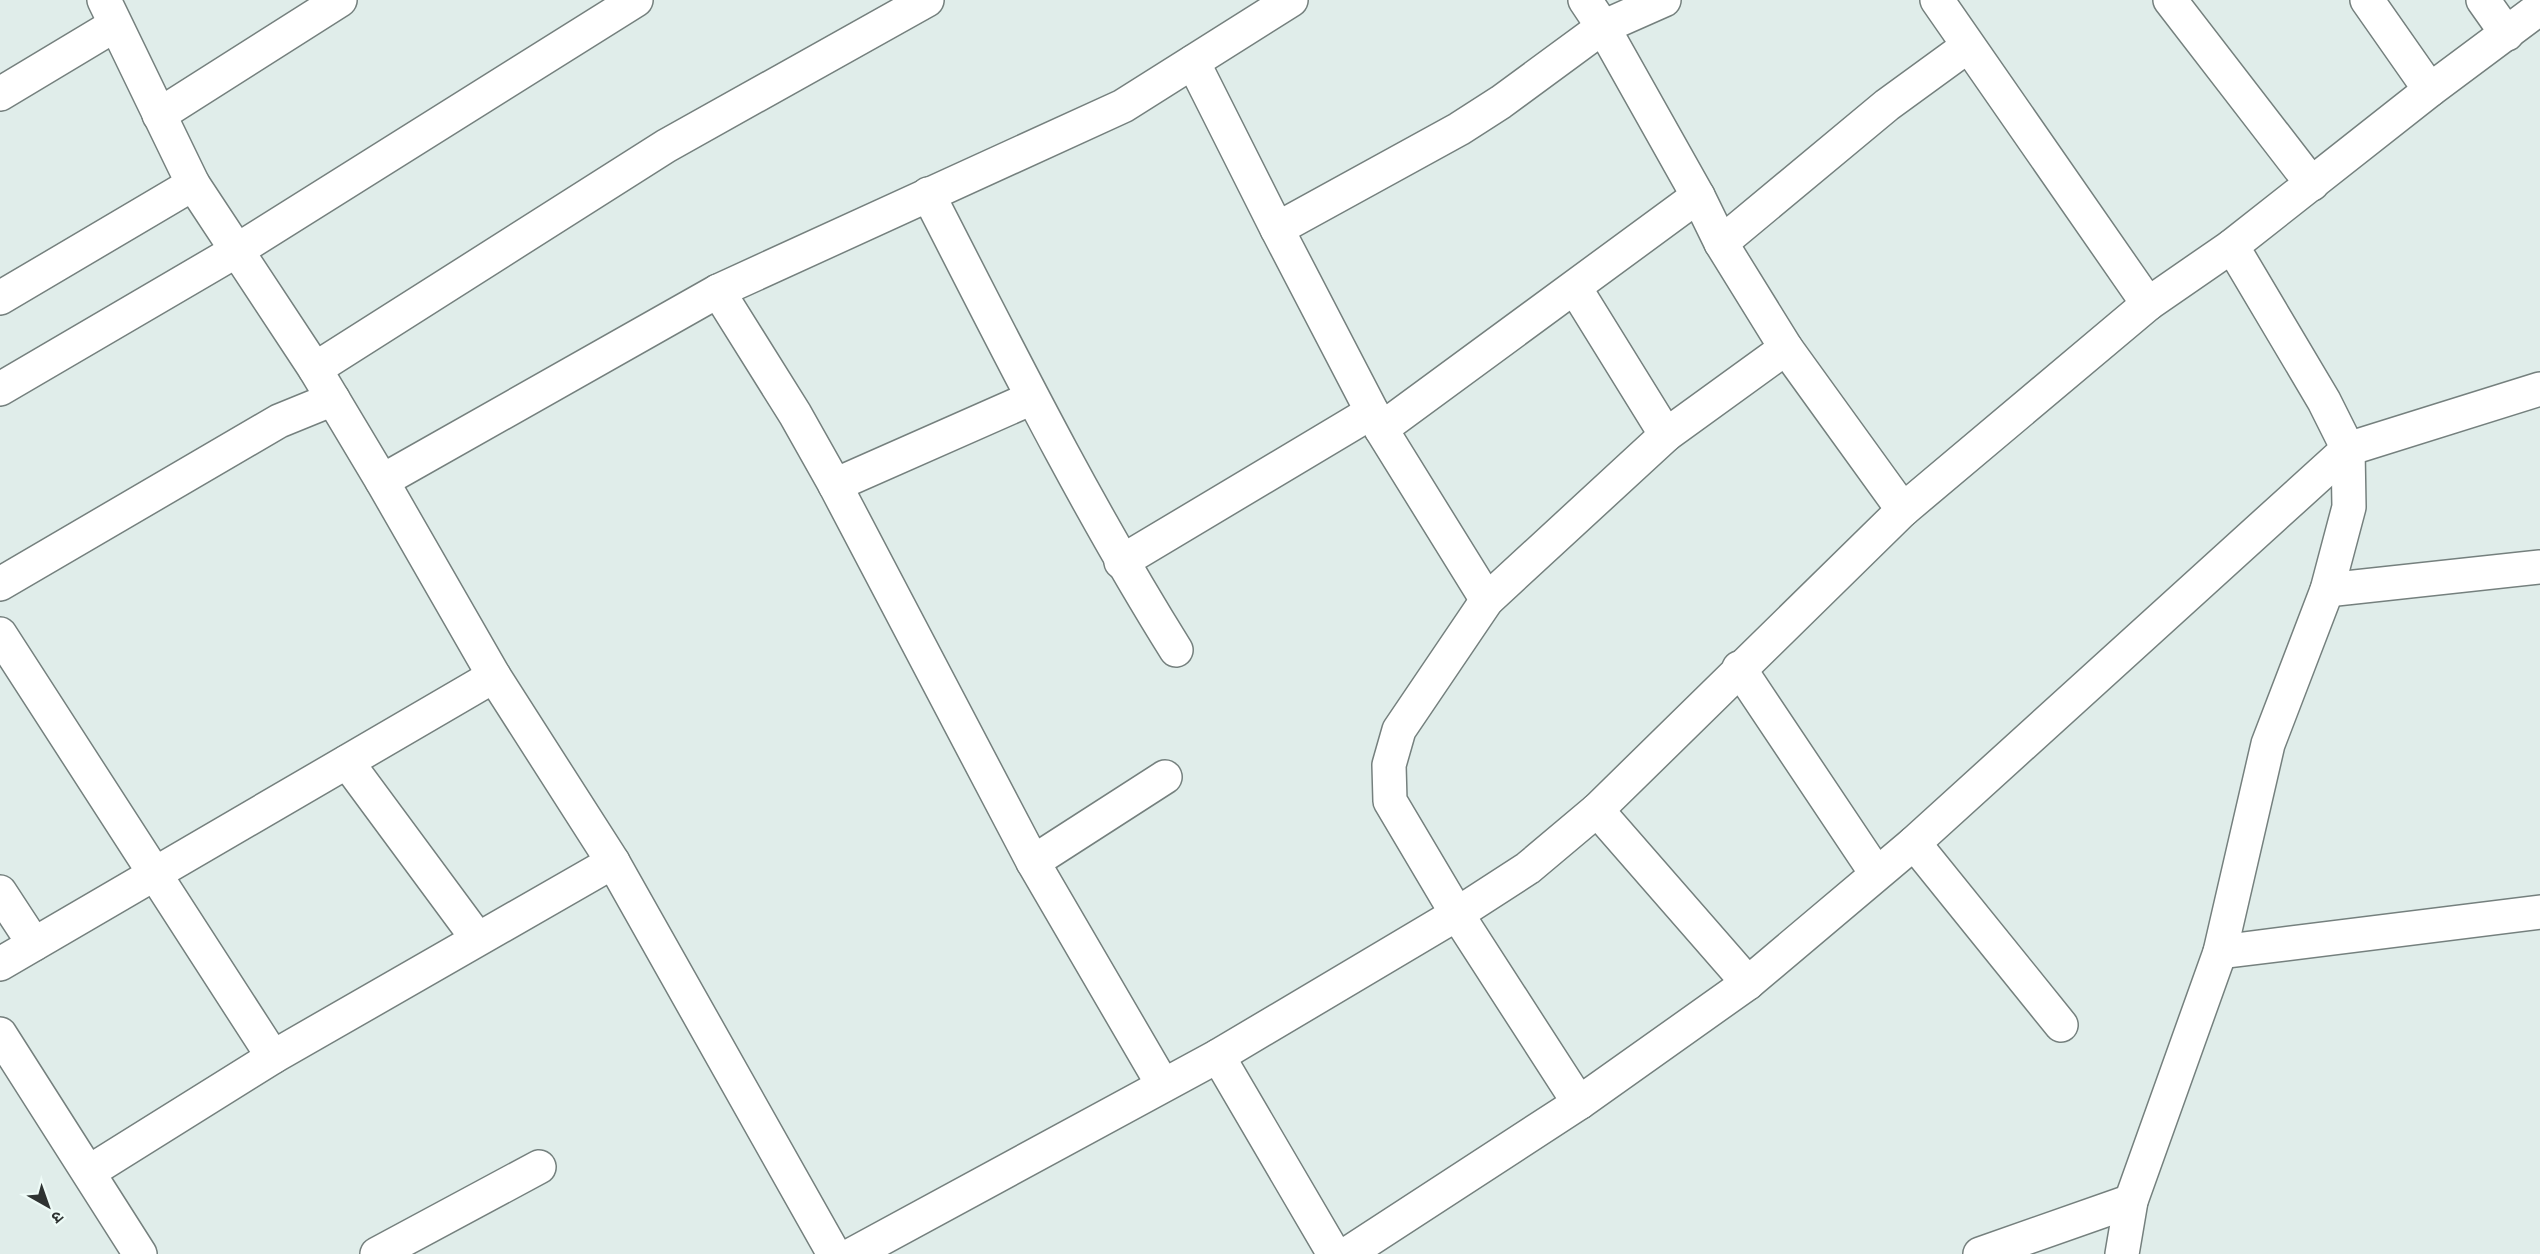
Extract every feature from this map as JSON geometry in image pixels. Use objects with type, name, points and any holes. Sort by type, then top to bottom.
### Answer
[{"type":"street","points":[[159,115],[340,0]]},
{"type":"street","points":[[0,389],[236,251],[636,0]]},
{"type":"street","points":[[315,369],[666,146],[927,0]]},
{"type":"street","points":[[382,481],[718,291],[1123,106],[1291,0]]},
{"type":"street","points":[[1585,0],[1603,27],[1698,196],[1721,243],[1786,348],[1903,510]]},
{"type":"street","points":[[1276,229],[1459,129],[1501,102],[1603,27],[1664,0]]},
{"type":"street","points":[[1936,0],[2148,304]]},
{"type":"street","points":[[2170,0],[2312,184]]},
{"type":"street","points":[[2367,0],[2430,90]]},
{"type":"street","points":[[2483,0],[2507,34]]},
{"type":"street","points":[[853,1254],[1218,1056],[1457,914],[1528,868],[1597,810],[1903,510],[2148,304],[2232,246],[2430,90],[2540,8]]},
{"type":"street","points":[[0,94],[109,12],[193,184],[315,369],[494,676],[613,862],[834,1254]]},
{"type":"street","points":[[1721,243],[1887,105],[1968,46]]},
{"type":"street","points":[[1193,62],[1276,229],[1377,420],[1487,600]]},
{"type":"street","points":[[0,298],[193,184]]},
{"type":"street","points":[[928,194],[1032,398],[1121,562],[1176,650]]},
{"type":"street","points":[[1121,562],[1377,420],[1575,288],[1698,196]]},
{"type":"street","points":[[2122,1254],[2131,1201],[2220,952],[2268,744],[2327,590],[2349,507],[2348,449],[2324,401],[2232,246]]},
{"type":"street","points":[[1575,288],[1666,435]]},
{"type":"street","points":[[718,291],[795,414],[835,485],[1033,862],[1163,1085]]},
{"type":"street","points":[[1579,1103],[1457,914],[1390,801],[1389,765],[1399,730],[1487,600],[1666,435],[1786,348]]},
{"type":"street","points":[[1347,1254],[1579,1103],[1748,982],[1914,843],[2348,449],[2540,389]]},
{"type":"street","points":[[835,485],[1032,398]]},
{"type":"street","points":[[0,584],[279,421],[333,399]]},
{"type":"street","points":[[2327,590],[2540,567]]},
{"type":"street","points":[[0,634],[273,1057]]},
{"type":"street","points":[[1739,669],[1876,873]]},
{"type":"street","points":[[0,964],[494,676]]},
{"type":"street","points":[[347,762],[477,938]]},
{"type":"street","points":[[1033,862],[1166,777]]},
{"type":"street","points":[[1597,810],[1748,982]]},
{"type":"street","points":[[1914,843],[2061,1025]]},
{"type":"street","points":[[89,1172],[273,1057],[613,862]]},
{"type":"street","points":[[0,892],[34,944]]},
{"type":"street","points":[[2220,952],[2540,912]]},
{"type":"street","points":[[0,1034],[140,1254]]},
{"type":"street","points":[[1218,1056],[1334,1254]]},
{"type":"street","points":[[377,1254],[539,1167]]},
{"type":"street","points":[[1980,1254],[2131,1201]]}]
